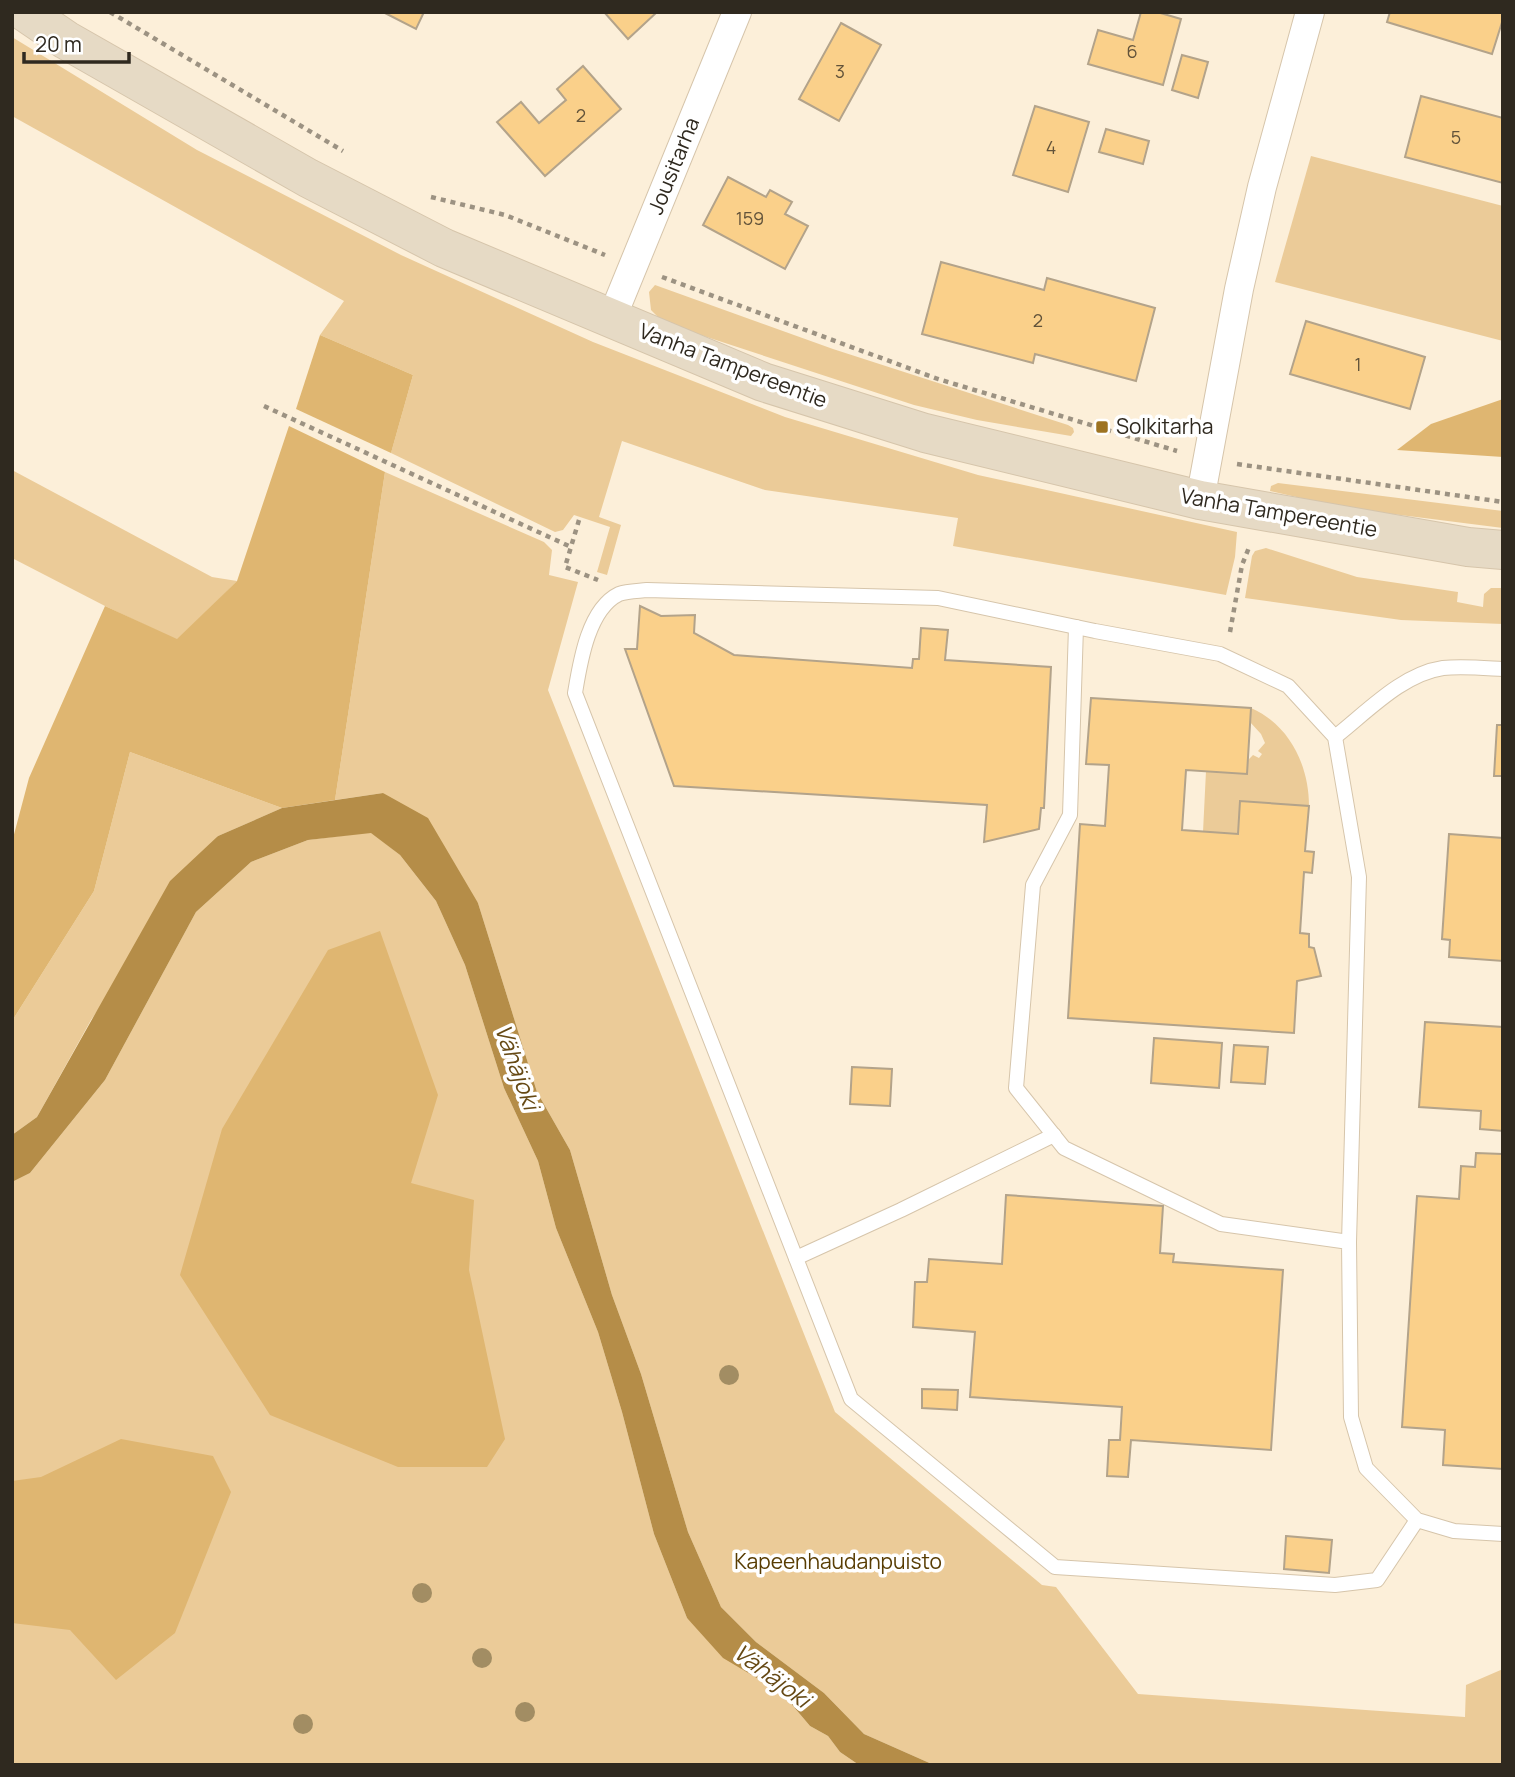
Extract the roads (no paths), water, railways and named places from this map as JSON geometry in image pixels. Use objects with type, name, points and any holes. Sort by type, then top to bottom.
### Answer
[{"type":"main road","name":"Vanha Tampereentie","points":[[25,12],[66,40],[308,178],[444,248],[763,382],[925,433],[1200,500],[1468,547],[1503,550]]},
{"type":"street","name":"Jousitarha","points":[[611,320],[737,12]]},
{"type":"street","points":[[1200,500],[1262,187],[1310,12]]},
{"type":"lane","points":[[1417,1520],[1377,1580],[1335,1585],[1055,1567],[850,1399],[575,693],[579,664],[597,613],[620,594],[647,590],[939,598],[1227,657],[1288,686],[1335,737],[1359,877],[1349,1242],[1351,1418],[1366,1468],[1417,1520],[1454,1531],[1503,1534]]},
{"type":"lane","points":[[1076,627],[1070,815],[1033,885],[1016,1088],[1064,1147],[1221,1224],[1349,1242]]},
{"type":"lane","points":[[1335,737],[1419,675],[1444,668],[1503,669]]},
{"type":"lane","points":[[796,1258],[1054,1135]]},
{"type":"water","name":"Vähäjoki","points":[[383,793],[428,818],[478,903],[537,1092],[570,1150],[612,1295],[641,1374],[688,1532],[721,1607],[756,1642],[824,1693],[864,1734],[934,1765],[859,1765],[840,1752],[828,1736],[810,1726],[782,1693],[723,1658],[687,1618],[654,1534],[598,1332],[556,1228],[538,1161],[504,1088],[465,965],[436,901],[400,855],[371,833],[308,840],[251,862],[196,912],[105,1080],[30,1173],[12,1182],[12,1135],[37,1117],[170,881],[218,836],[282,808]]},
{"type":"place","name":"Solkitarha","points":[[1102,427]]},
{"type":"park label","name":"Kapeenhaudanpuisto","points":[[838,1562]]}]
